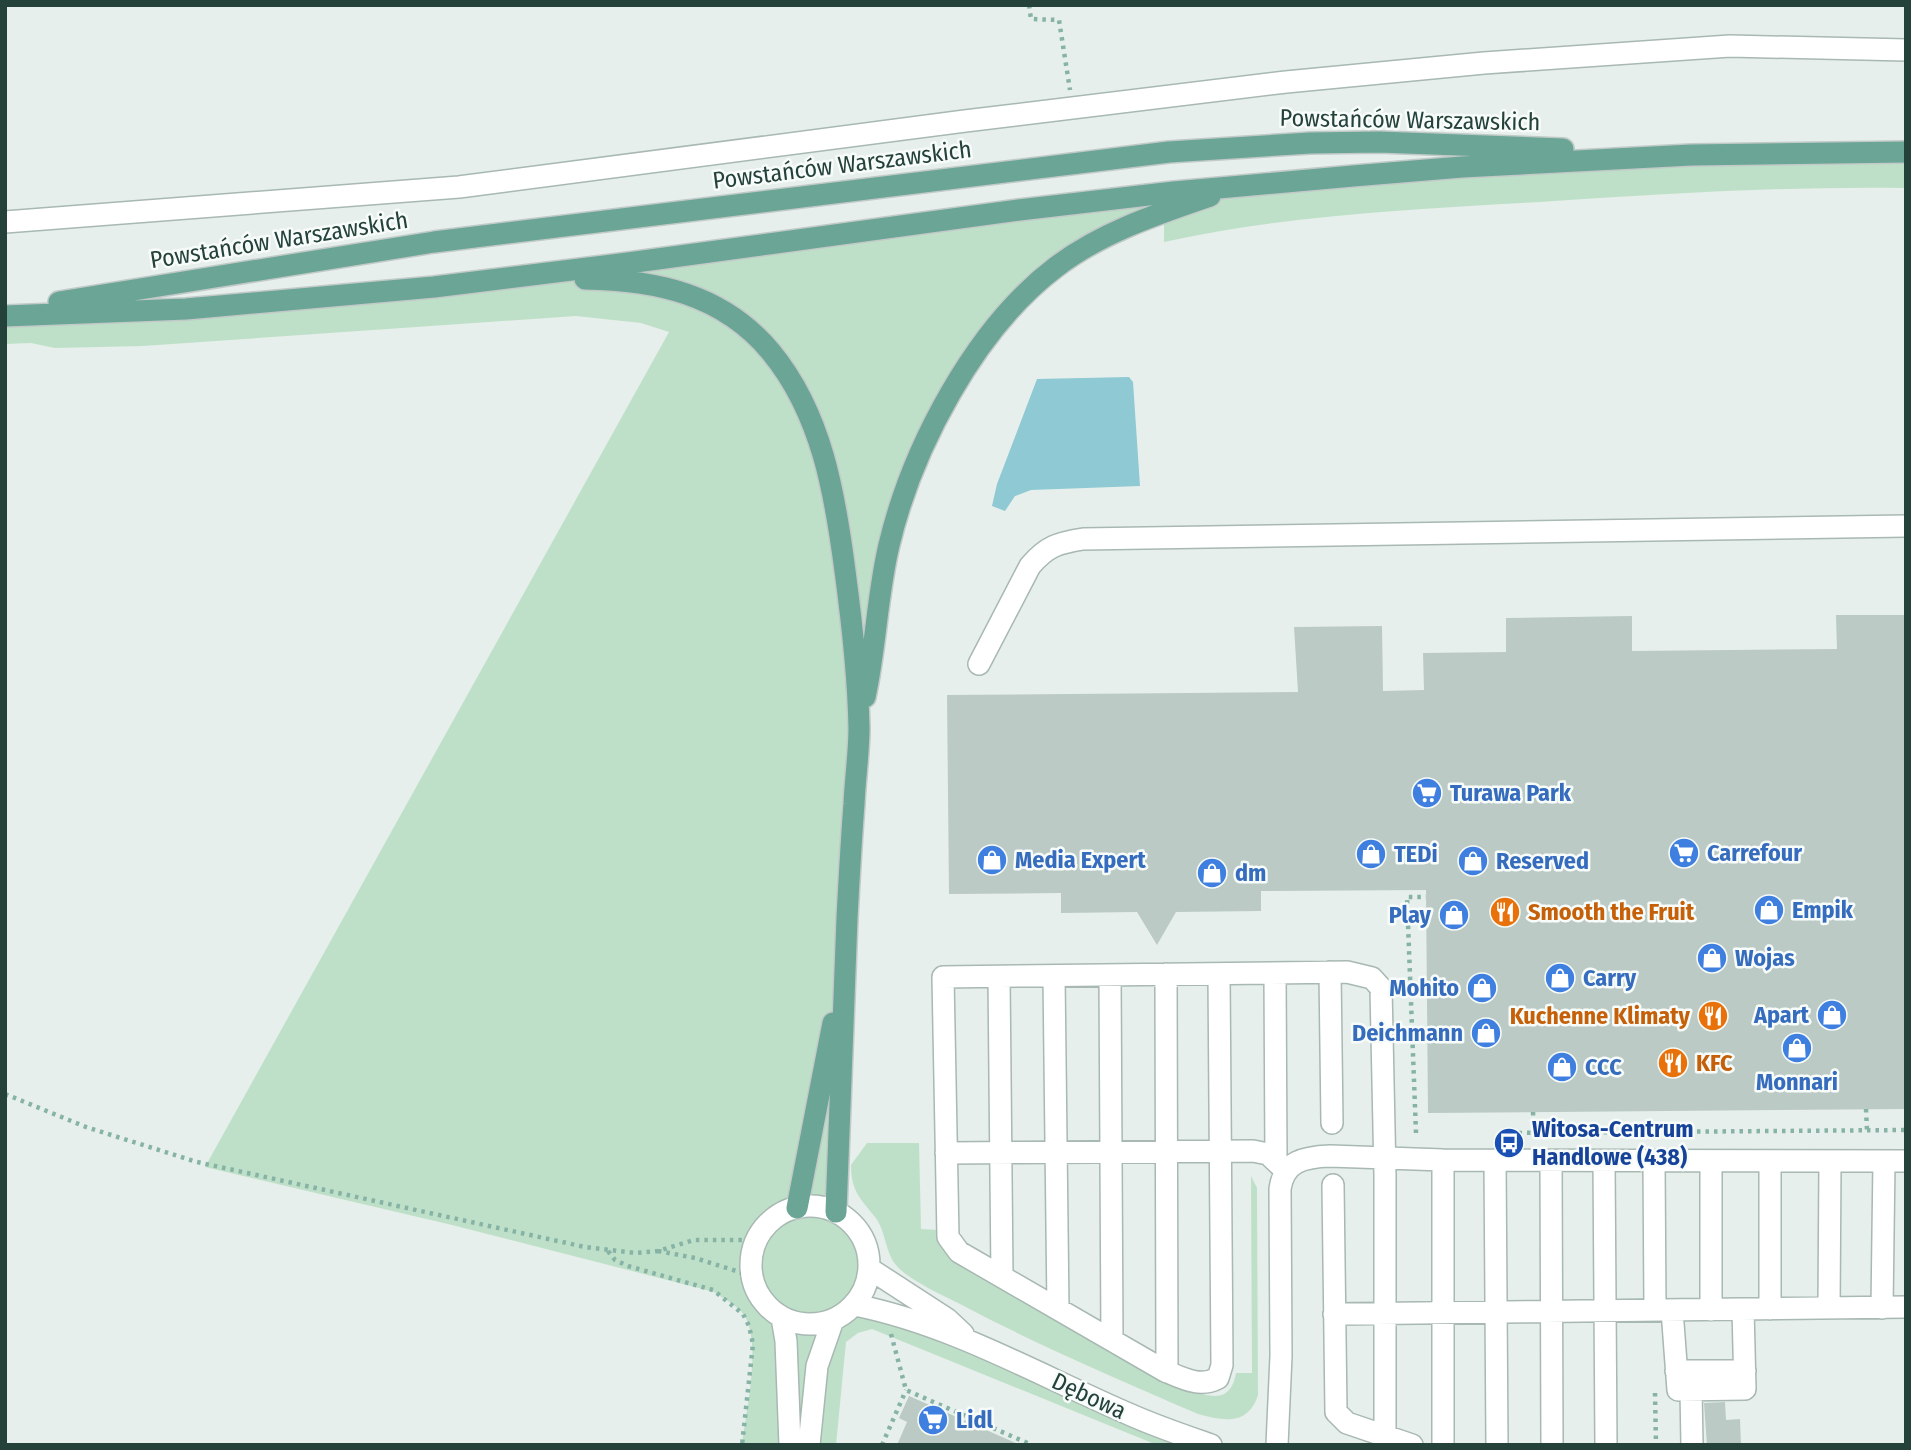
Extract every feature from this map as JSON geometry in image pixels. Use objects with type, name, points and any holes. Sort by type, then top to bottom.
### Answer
[{"type":"main road","name":"Powstańców Warszawskich","points":[[5,314],[434,242],[1169,152],[1310,142],[1380,142],[1690,155]]},
{"type":"main road","name":"Powstańców Warszawskich","points":[[5,314],[186,309],[434,286],[1019,210],[1241,185],[1462,167],[1690,155],[1906,152]]},
{"type":"main road","points":[[859,730],[881,585],[896,519],[922,448],[976,353],[1019,302],[1057,266],[1099,240],[1164,212],[1241,185]]},
{"type":"main road","points":[[434,286],[586,279],[629,280],[657,285],[698,298],[736,320],[761,341],[780,365],[803,405],[822,448],[841,536],[853,630],[859,730],[844,988],[836,1212]]},
{"type":"main road","points":[[797,1208],[830,1038],[844,988]]},
{"type":"street","points":[[5,222],[459,187],[1286,82],[1498,62],[1730,46],[1906,50]]},
{"type":"street","points":[[979,664],[1030,566],[1040,554],[1057,543],[1083,539],[1906,526]]},
{"type":"street","points":[[1330,972],[1332,1123]]},
{"type":"street","points":[[1219,974],[1221,1373],[1217,1378],[1204,1383],[1193,1382],[1167,1372],[959,1252],[948,1237],[943,977],[1330,972],[1362,974],[1377,981],[1381,988],[1385,1157],[1385,1436]]},
{"type":"street","points":[[1275,973],[1282,1178],[1281,1356],[1277,1445]]},
{"type":"street","points":[[1166,974],[1167,1372]]},
{"type":"street","points":[[1110,975],[1112,1340]]},
{"type":"street","points":[[1054,976],[1058,1309]]},
{"type":"street","points":[[999,977],[1002,1276]]},
{"type":"street","points":[[946,1153],[1253,1151],[1268,1154],[1281,1165]]},
{"type":"street","points":[[1281,1165],[1312,1156],[1654,1162],[1906,1161]]},
{"type":"street","points":[[1443,1160],[1443,1445]]},
{"type":"street","points":[[1495,1160],[1497,1445]]},
{"type":"street","points":[[1550,1161],[1552,1445]]},
{"type":"street","points":[[1604,1161],[1606,1445]]},
{"type":"street","points":[[1829,1161],[1829,1308]]},
{"type":"street","points":[[1882,1308],[1884,1161]]},
{"type":"street","points":[[1654,1162],[1663,1310],[1678,1390],[1745,1389],[1743,1309]]},
{"type":"street","points":[[1711,1162],[1711,1310]]},
{"type":"street","points":[[1770,1162],[1770,1309]]},
{"type":"street","points":[[1333,1185],[1336,1412],[1347,1423],[1412,1445]]},
{"type":"street","points":[[823,1207],[836,1212],[851,1221],[862,1235],[869,1252],[870,1269],[865,1289],[855,1306],[833,1320],[807,1325],[782,1318],[762,1300],[752,1276],[751,1258],[756,1240],[766,1226],[780,1214],[797,1208],[823,1207]]},
{"type":"street","name":"Dębowa","points":[[870,1269],[947,1319],[970,1340]]},
{"type":"street","name":"Dębowa","points":[[855,1306],[895,1315],[970,1340],[1131,1415],[1212,1445]]},
{"type":"street","points":[[1334,1314],[1906,1307]]},
{"type":"street","points":[[782,1318],[786,1340],[790,1445]]},
{"type":"street","points":[[809,1445],[817,1366],[833,1320]]},
{"type":"street","points":[[1676,1371],[1745,1371]]},
{"type":"street","points":[[1691,1390],[1692,1445]]},
{"type":"path","points":[[1029,6],[1031,19],[1059,20],[1072,108]]},
{"type":"path","points":[[1416,1133],[1407,897],[1426,897]]},
{"type":"path","points":[[5,1094],[86,1127],[197,1162],[607,1251],[658,1251],[695,1240],[756,1240]]},
{"type":"path","points":[[1866,1109],[1867,1130]]},
{"type":"path","points":[[1534,1112],[1534,1133]]},
{"type":"path","points":[[1510,1133],[1906,1130]]},
{"type":"path","points":[[607,1251],[615,1260],[628,1266],[713,1290],[743,1314],[750,1326],[753,1344],[742,1445]]},
{"type":"path","points":[[658,1251],[695,1258],[752,1276]]},
{"type":"path","points":[[881,1445],[906,1390],[888,1326]]},
{"type":"path","points":[[906,1390],[1032,1445]]},
{"type":"green space","points":[[1906,152],[1906,188],[1722,191],[1398,211],[1257,225],[1164,242],[1164,213],[1099,241],[999,325],[909,482],[869,678],[836,1211],[858,1231],[868,1253],[867,1278],[855,1305],[1211,1445],[1157,1445],[872,1329],[858,1333],[846,1342],[836,1445],[742,1445],[751,1378],[752,1342],[749,1327],[741,1311],[714,1292],[452,1225],[205,1167],[669,332],[641,323],[576,316],[143,346],[55,348],[31,343],[5,344],[5,316],[186,309],[1174,192]]},
{"type":"green space","points":[[867,1143],[919,1143],[921,1229],[938,1230],[940,1246],[952,1259],[1184,1388],[1217,1396],[1229,1390],[1236,1373],[1252,1373],[1251,1176],[1257,1188],[1258,1395],[1254,1405],[1248,1412],[1234,1419],[1198,1414],[1018,1334],[908,1276],[892,1260],[879,1223],[855,1188],[851,1165]]},
{"type":"water","points":[[1129,377],[1133,382],[1140,486],[1031,490],[1015,496],[1005,511],[992,506],[997,484],[1037,379]]},
{"type":"building","name":"Turawa Park","points":[[1836,615],[1906,615],[1906,1109],[1428,1113],[1426,890],[1261,891],[1261,911],[1176,912],[1157,945],[1137,912],[1061,913],[1061,893],[949,894],[947,695],[1298,692],[1294,627],[1382,626],[1383,691],[1424,690],[1423,653],[1506,652],[1506,618],[1632,616],[1632,651],[1837,649]]},
{"type":"building","name":"Lidl","points":[[909,1396],[1020,1445],[897,1445],[907,1422],[899,1418]]},
{"type":"building","points":[[1725,1402],[1726,1420],[1740,1419],[1741,1445],[1707,1445],[1704,1403]]},
{"type":"place","name":"Turawa Park","points":[[1427,793]]},
{"type":"place","name":"Carrefour","points":[[1684,853]]},
{"type":"place","name":"TEDi","points":[[1371,854]]},
{"type":"place","name":"Media Expert","points":[[992,860]]},
{"type":"place","name":"Reserved","points":[[1473,861]]},
{"type":"place","name":"dm","points":[[1212,873]]},
{"type":"place","name":"Empik","points":[[1769,910]]},
{"type":"place","name":"Smooth the Fruit","points":[[1505,912]]},
{"type":"place","name":"Play","points":[[1454,915]]},
{"type":"place","name":"Wojas","points":[[1712,958]]},
{"type":"place","name":"Carry","points":[[1560,978]]},
{"type":"place","name":"Mohito","points":[[1482,988]]},
{"type":"place","name":"Apart","points":[[1832,1015]]},
{"type":"place","name":"Kuchenne Klimaty","points":[[1713,1016]]},
{"type":"place","name":"Deichmann","points":[[1486,1033]]},
{"type":"place","name":"Monnari","points":[[1797,1048]]},
{"type":"place","name":"KFC","points":[[1673,1063]]},
{"type":"place","name":"CCC","points":[[1562,1067]]},
{"type":"place","name":"Witosa-Centrum Handlowe (438)","points":[[1509,1143]]},
{"type":"place","name":"Lidl","points":[[933,1420]]}]
